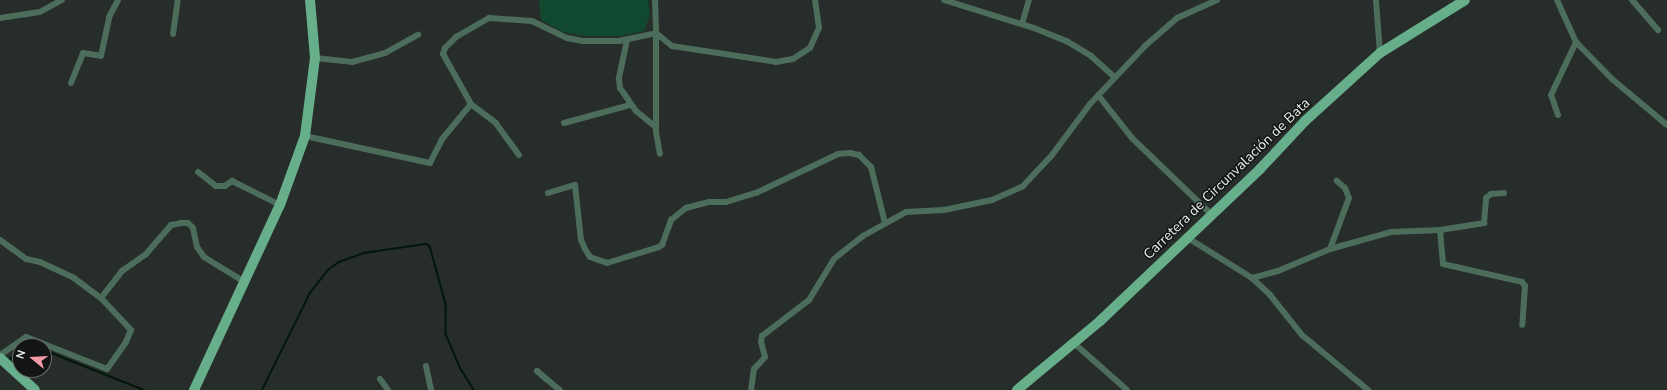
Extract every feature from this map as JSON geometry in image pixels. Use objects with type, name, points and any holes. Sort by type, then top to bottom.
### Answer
[{"type":"main road","points":[[194,390],[243,281],[280,205],[305,136],[315,58],[310,0]]},
{"type":"main road","name":"Carretera de Circunvalación de Bata","points":[[1017,390],[1075,344],[1260,169],[1306,120],[1380,53],[1465,0]]},
{"type":"main road","points":[[0,357],[34,389]]},
{"type":"street","points":[[0,18],[40,12],[62,0]]},
{"type":"street","points":[[70,83],[83,53],[101,56],[109,17],[118,0]]},
{"type":"street","points":[[173,34],[178,0]]},
{"type":"street","points":[[655,0],[656,127],[660,154]]},
{"type":"street","points":[[519,155],[496,124],[471,104],[443,54],[444,48],[456,37],[489,18],[532,21],[576,40],[626,40],[656,33],[678,48],[785,61],[802,54],[816,37],[819,28],[815,0]]},
{"type":"street","points":[[944,0],[1022,24],[1076,46],[1114,77]]},
{"type":"street","points":[[1022,24],[1029,0]]},
{"type":"street","points":[[751,390],[754,369],[765,357],[761,342],[762,336],[808,300],[834,259],[863,236],[906,212],[944,210],[992,200],[1023,186],[1052,155],[1098,95],[1114,77],[1177,18],[1217,0]]},
{"type":"street","points":[[1376,0],[1380,53]]},
{"type":"street","points":[[1557,0],[1576,42],[1612,79],[1667,125]]},
{"type":"street","points":[[1632,0],[1658,30]]},
{"type":"street","points":[[315,58],[352,62],[385,53],[418,35]]},
{"type":"street","points":[[626,40],[619,79],[620,88],[630,105],[656,127]]},
{"type":"street","points":[[1558,115],[1552,101],[1553,89],[1576,42]]},
{"type":"street","points":[[1098,95],[1132,138],[1211,214]]},
{"type":"street","points":[[305,136],[430,162],[442,139],[471,104]]},
{"type":"street","points":[[564,123],[630,105]]},
{"type":"street","points":[[548,193],[575,185],[581,240],[590,257],[606,262],[659,248],[662,245],[670,220],[686,208],[726,202],[756,193],[838,154],[850,153],[859,155],[871,167],[885,223]]},
{"type":"street","points":[[198,172],[216,186],[224,186],[232,181],[280,205]]},
{"type":"street","points":[[1330,249],[1349,198],[1345,188],[1337,181]]},
{"type":"street","points":[[1252,278],[1278,271],[1330,249],[1391,232],[1440,230],[1484,223],[1486,198],[1491,194],[1504,193]]},
{"type":"street","points":[[101,298],[122,271],[146,254],[171,225],[181,223],[188,223],[193,228],[197,247],[204,257],[243,281]]},
{"type":"street","points":[[1440,230],[1443,264],[1522,282],[1525,286],[1522,325]]},
{"type":"street","points":[[1188,238],[1252,278],[1270,295],[1302,335],[1368,390]]},
{"type":"street","points":[[0,240],[26,259],[40,262],[74,278],[101,298],[131,330],[126,342],[107,369],[26,337],[0,357]]},
{"type":"street","points":[[1075,344],[1127,390]]},
{"type":"street","points":[[426,366],[431,390]]},
{"type":"street","points":[[546,379],[536,371],[558,390]]},
{"type":"street","points":[[380,379],[388,390]]},
{"type":"green space","points":[[539,0],[648,0],[650,15],[644,31],[622,36],[583,36],[563,32],[541,20]]},
{"type":"waterway","points":[[262,390],[310,293],[328,270],[339,262],[364,253],[426,244],[430,246],[446,304],[446,334],[461,369],[474,390]]},
{"type":"waterway","points":[[52,353],[144,390]]},
{"type":"waterway","points":[[8,361],[12,357]]}]
